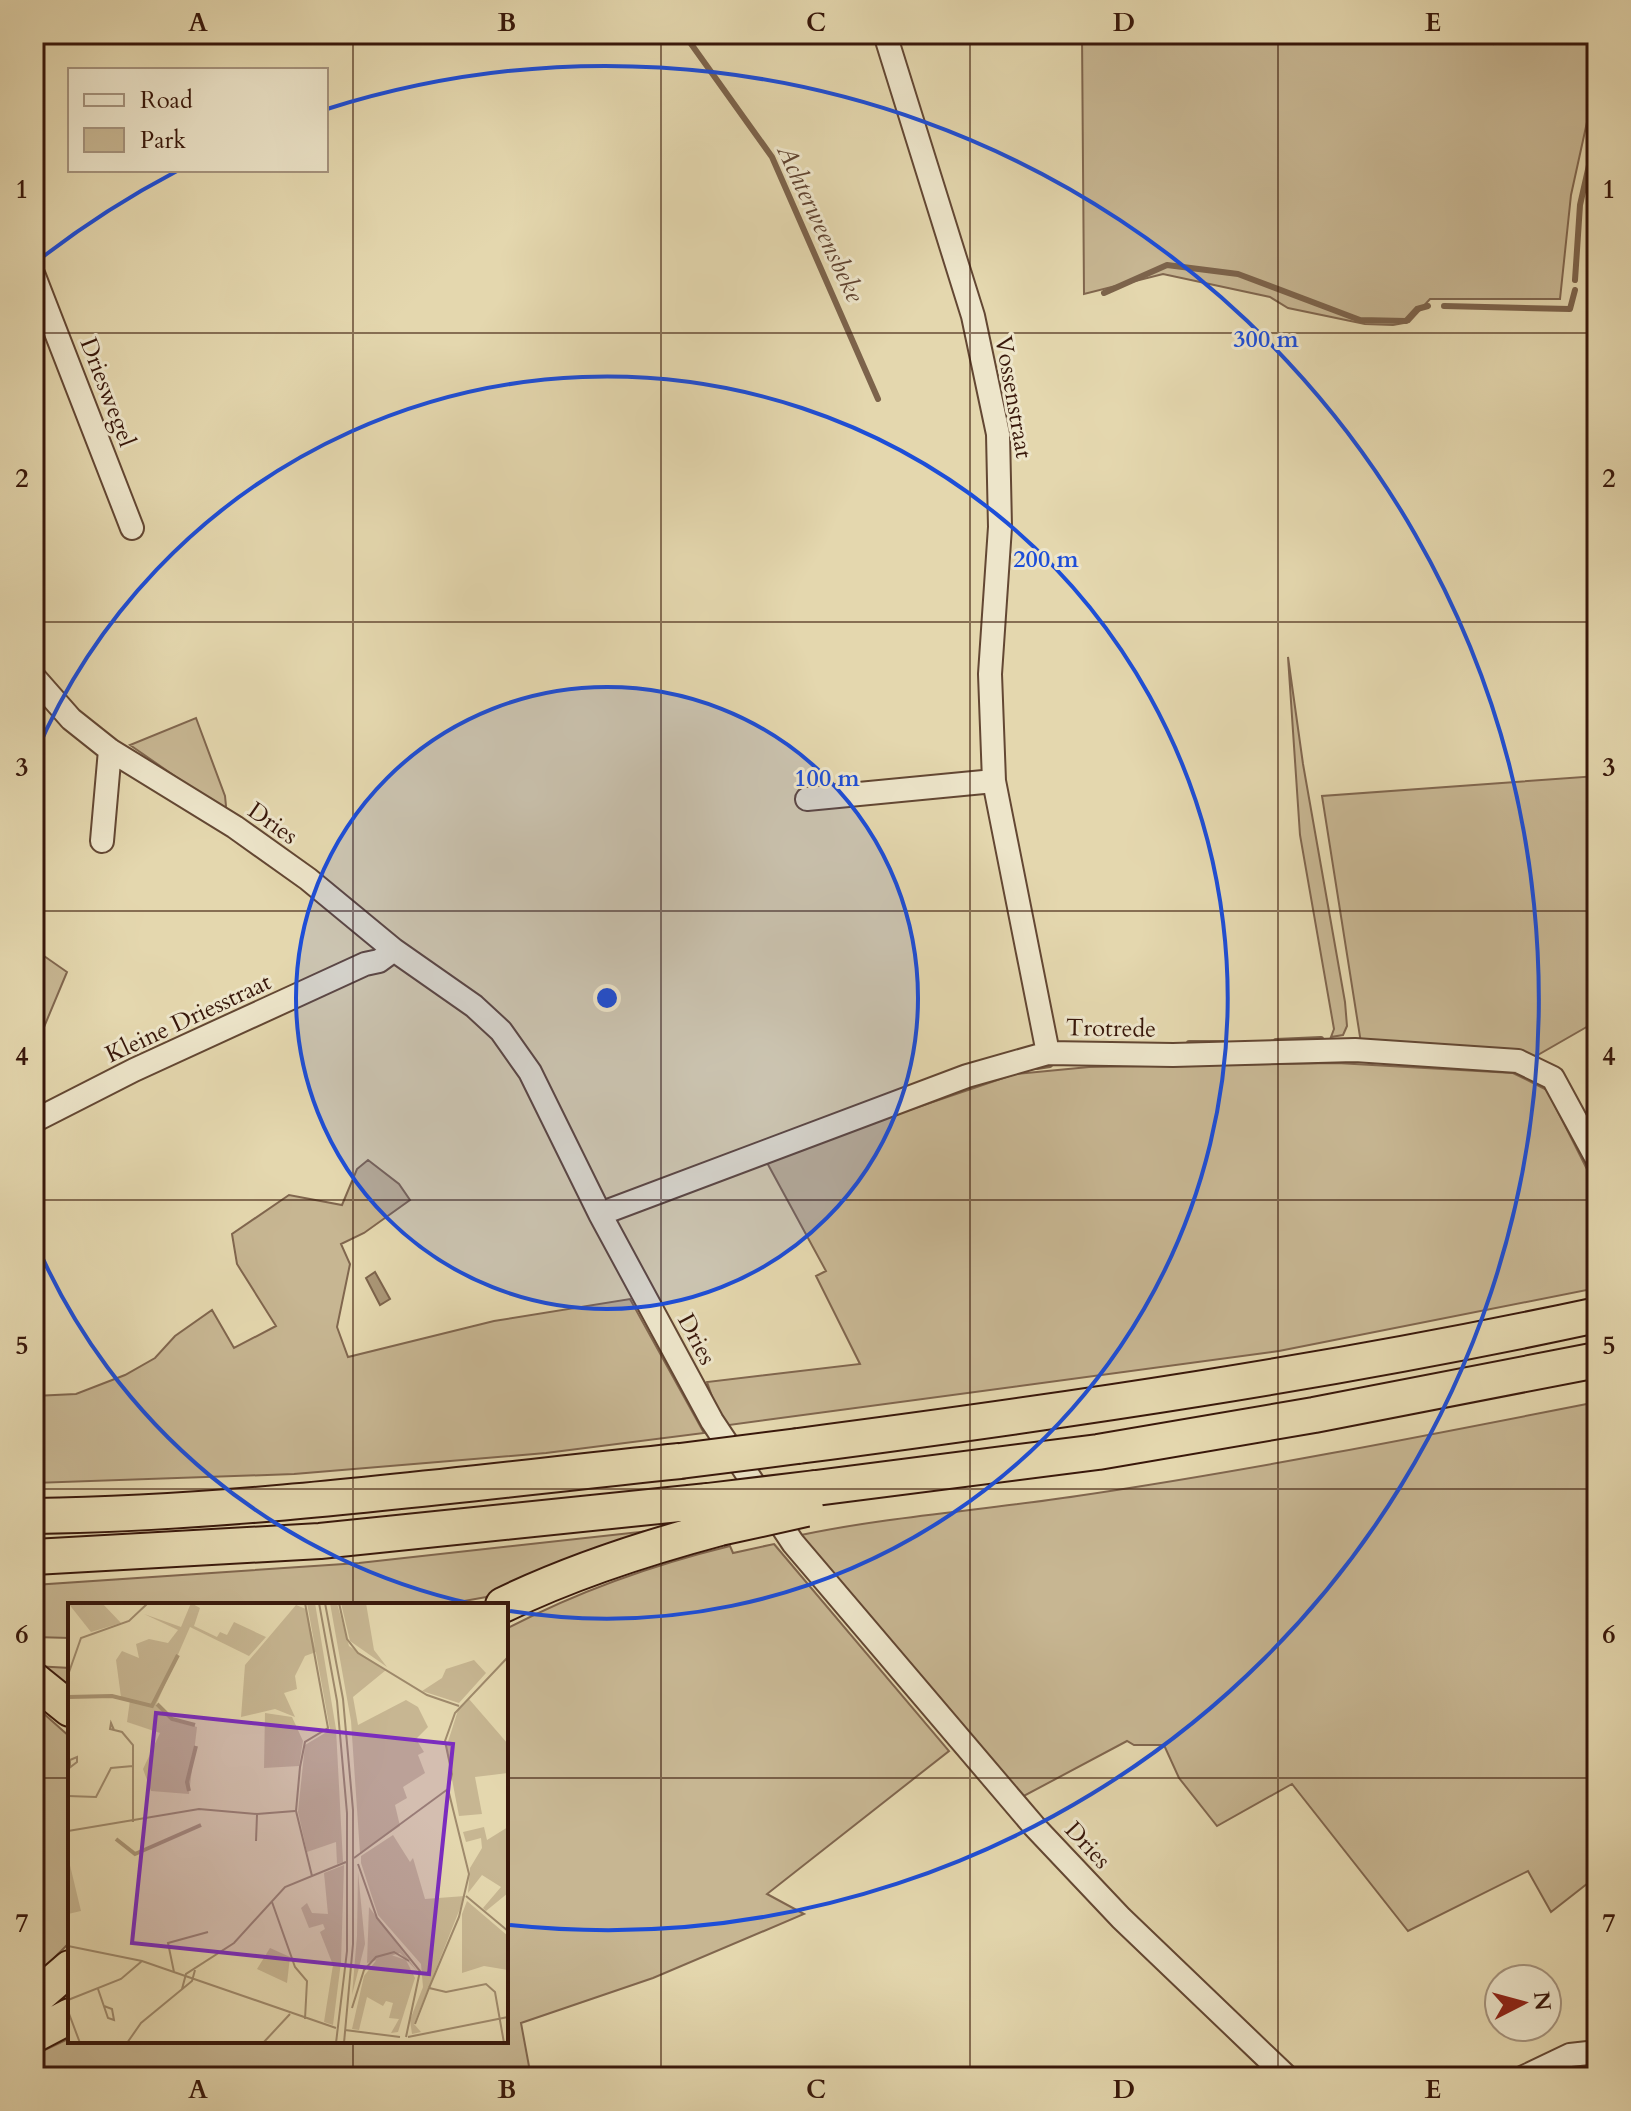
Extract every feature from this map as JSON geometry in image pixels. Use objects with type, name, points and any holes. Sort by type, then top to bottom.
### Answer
[{"type":"highway","points":[[34,1516],[100,1515],[293,1500],[798,1446],[1185,1394],[1463,1344],[1597,1315]]},
{"type":"highway","points":[[34,1557],[714,1514],[816,1497],[896,1478],[1160,1441],[1597,1360]]},
{"type":"highway","points":[[507,1603],[554,1580],[621,1556],[714,1514]]},
{"type":"highway","points":[[34,1680],[68,1707]]},
{"type":"highway","points":[[34,1999],[68,1970]]},
{"type":"highway","points":[[34,2035],[68,2017]]},
{"type":"street","name":"Vossenstraat","points":[[885,34],[973,316],[998,434],[1000,527],[990,674],[994,781],[1048,1053]]},
{"type":"street","name":"Drieswegel","points":[[34,276],[132,528]]},
{"type":"street","name":"Dries","points":[[34,677],[71,719],[110,750],[284,861],[394,950],[474,1006],[501,1031],[530,1072],[600,1214],[712,1421],[793,1543],[1034,1826],[1121,1918],[1287,2077]]},
{"type":"street","points":[[102,841],[110,750]]},
{"type":"street","points":[[807,799],[994,781]]},
{"type":"street","points":[[365,964],[371,932]]},
{"type":"street","name":"Kleine Driesstraat","points":[[34,1121],[134,1070],[365,964],[379,961],[394,950]]},
{"type":"street","name":"Trotrede","points":[[600,1214],[967,1076],[1048,1053],[1173,1055],[1369,1050],[1518,1061],[1553,1078],[1597,1159]]},
{"type":"street","points":[[1524,2077],[1570,2055],[1597,2052]]},
{"type":"green space","points":[[1082,34],[1465,34],[1493,44],[1496,34],[1597,34],[1597,105],[1587,122],[1571,195],[1560,299],[1430,299],[1409,322],[1393,325],[1365,324],[1288,308],[1270,297],[1163,274],[1084,294]]},
{"type":"green space","points":[[1288,657],[1303,764],[1345,1002],[1347,1026],[1343,1035],[1331,1037],[1334,1029],[1300,835]]},
{"type":"green space","points":[[196,718],[225,796],[226,806],[222,809],[130,745]]},
{"type":"green space","points":[[1597,776],[1597,1021],[1536,1056],[1361,1043],[1322,796]]},
{"type":"green space","points":[[34,949],[67,972],[34,1051]]},
{"type":"green space","points":[[1337,1063],[1513,1073],[1547,1090],[1597,1189],[1597,1288],[1279,1351],[722,1426],[707,1382],[860,1364],[816,1276],[826,1271],[765,1159],[1015,1074],[1089,1067]]},
{"type":"green space","points":[[368,1160],[399,1184],[410,1200],[364,1233],[341,1244],[350,1264],[337,1327],[348,1357],[494,1321],[630,1299],[704,1433],[546,1453],[294,1474],[34,1483],[34,1396],[76,1394],[125,1375],[155,1358],[175,1336],[212,1310],[234,1348],[276,1326],[237,1264],[232,1234],[289,1195],[342,1205],[357,1169]]},
{"type":"green space","points":[[1597,1402],[1597,1876],[1551,1912],[1528,1871],[1408,1931],[1292,1784],[1217,1826],[1179,1778],[1164,1745],[1134,1745],[1127,1741],[1020,1798],[801,1535],[1208,1475]]},
{"type":"green space","points":[[658,1530],[503,1594],[453,1603],[68,1603],[68,1638],[34,1637],[34,1585],[359,1563]]},
{"type":"green space","points":[[774,1544],[949,1751],[767,1894],[804,1914],[653,1978],[521,2023],[531,2077],[34,2077],[34,2055],[68,2039],[68,2043],[508,2043],[508,1628],[615,1581],[730,1546],[733,1553]]},
{"type":"green space","points":[[34,1666],[68,1668],[68,1694]]},
{"type":"green space","points":[[34,1705],[68,1735],[68,1944],[34,1978]]},
{"type":"green space","points":[[1597,2061],[1597,2077],[1555,2077]]},
{"type":"shaded area","points":[[375,1272],[390,1299],[380,1305],[366,1278]]},
{"type":"waterway","name":"Achterweensbeke","points":[[684,34],[772,157],[878,399]]},
{"type":"waterway","name":"Achterweensbeke","points":[[1575,280],[1580,205],[1597,130]]},
{"type":"waterway","name":"Achterweensbeke","points":[[1104,293],[1167,265],[1238,274],[1360,320],[1406,321],[1417,309],[1428,306]]},
{"type":"waterway","name":"Achterweensbeke","points":[[1444,306],[1570,309],[1575,290]]},
{"type":"waterway","points":[[1276,1041],[1321,1039]]},
{"type":"waterway","points":[[1189,1043],[1225,1043]]},
{"type":"waterway","points":[[1037,1067],[1050,1065]]}]
